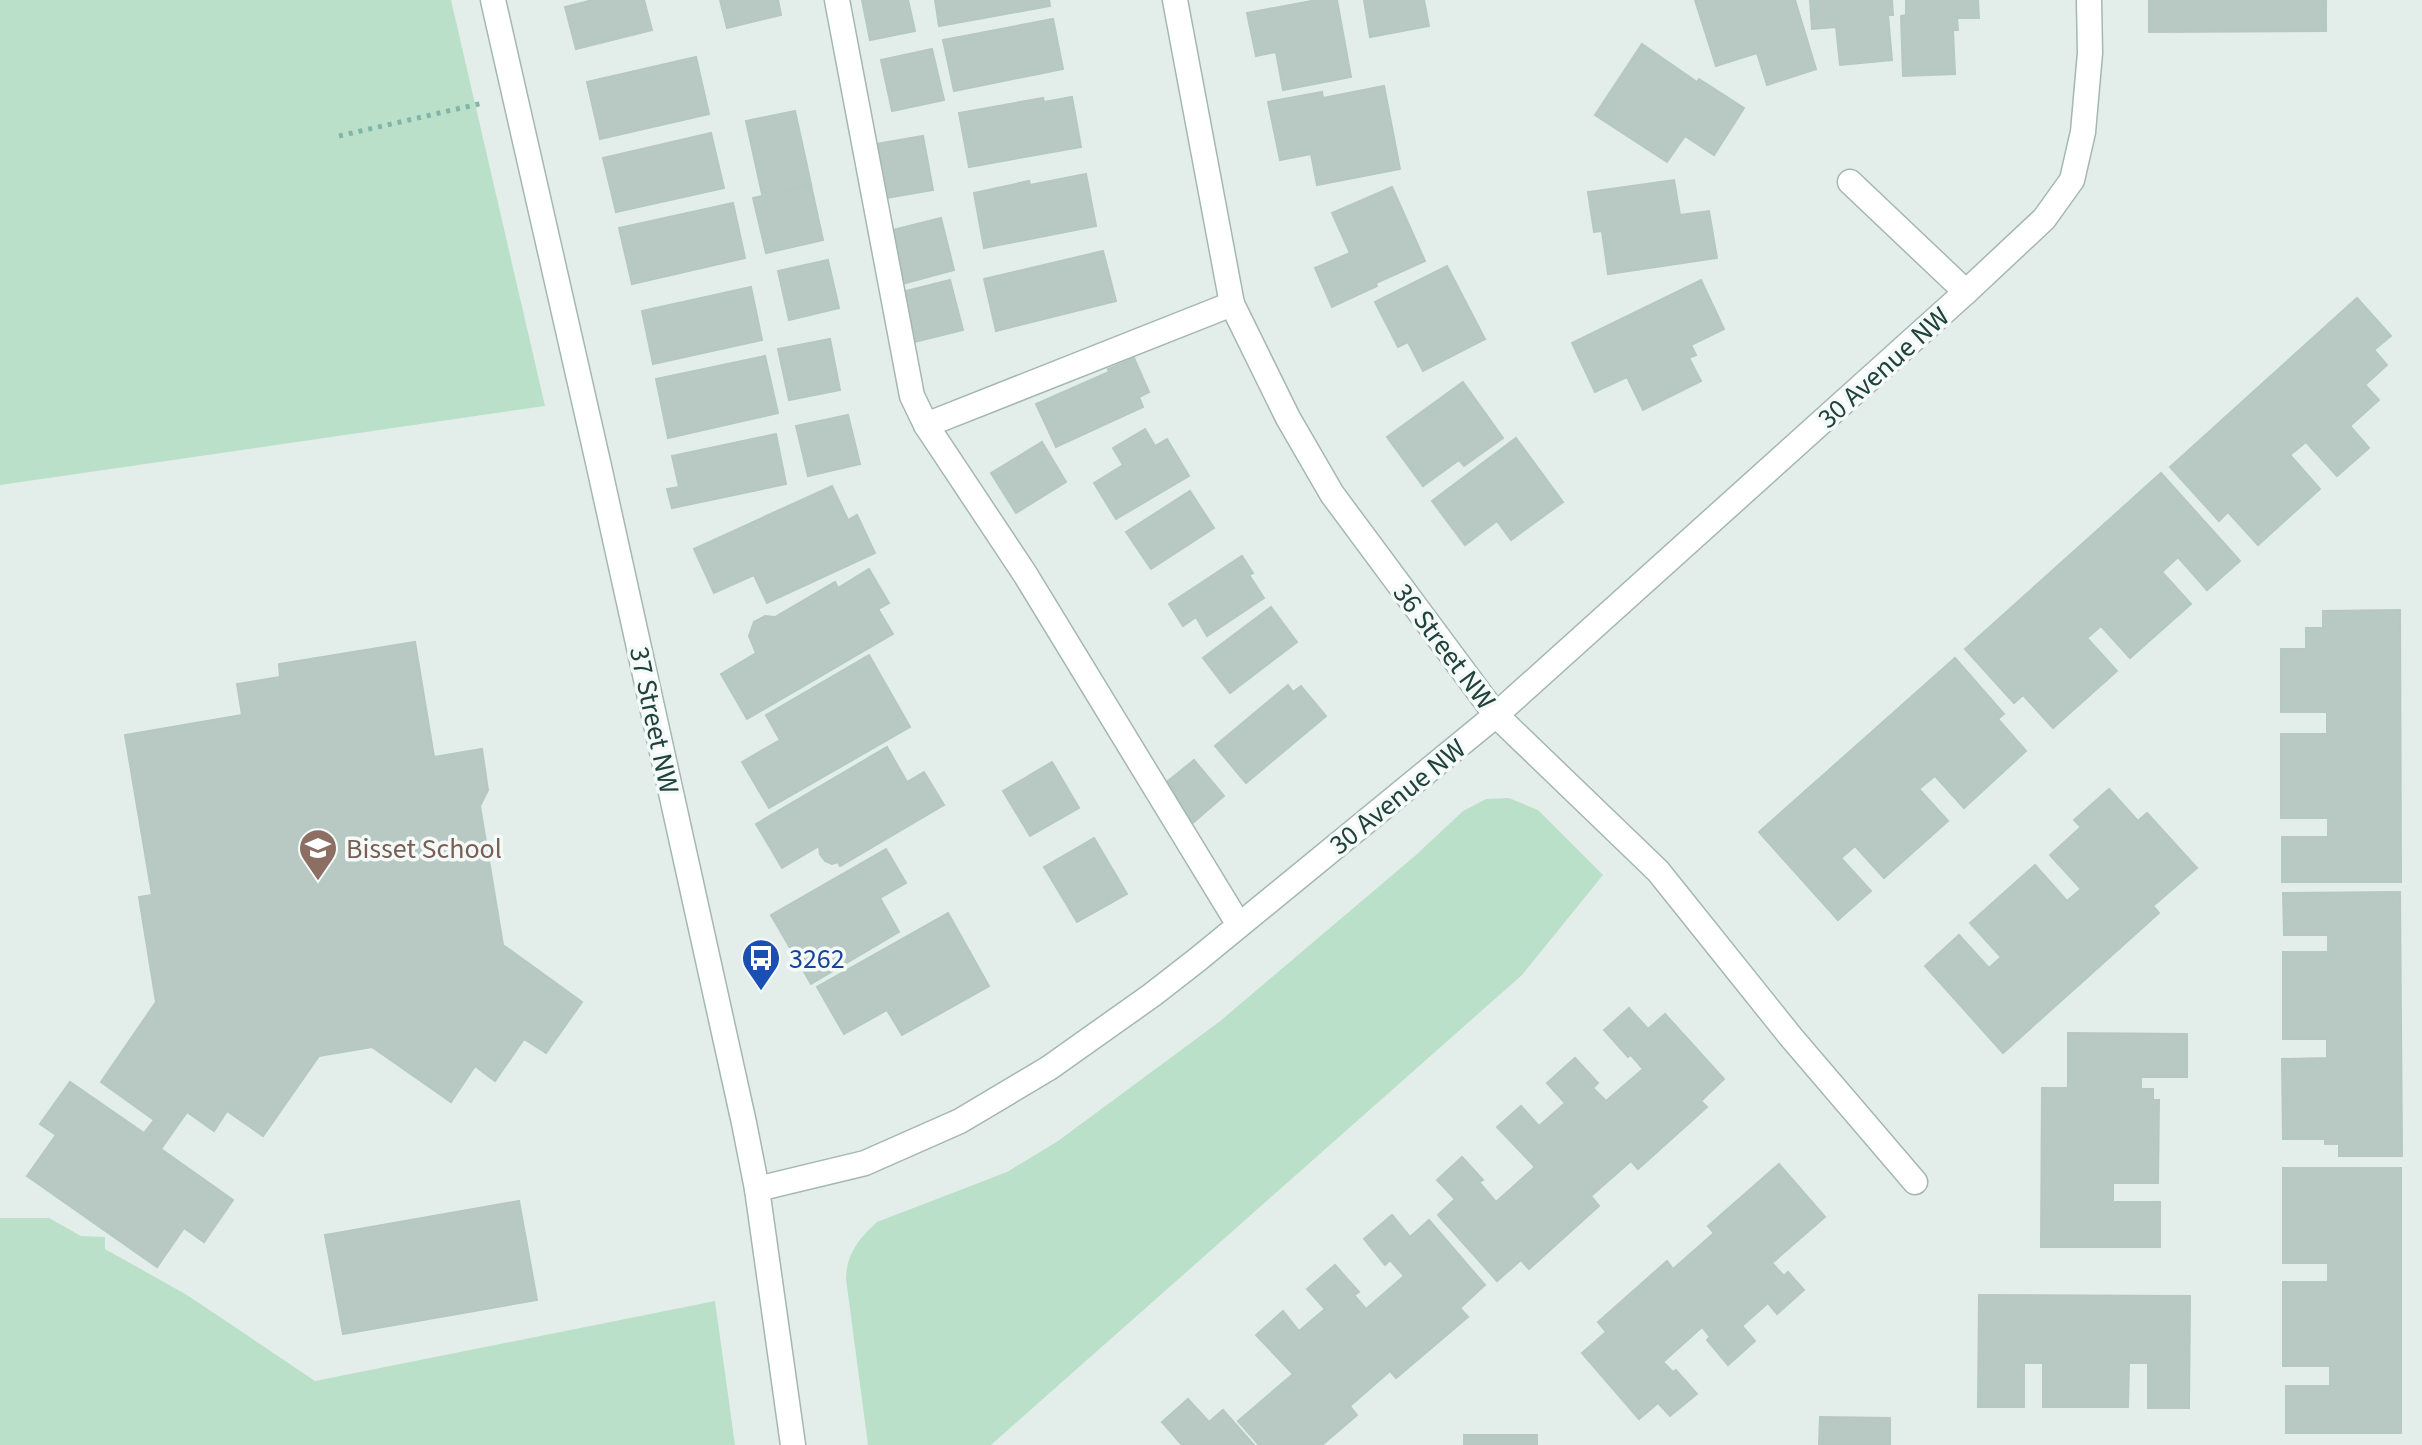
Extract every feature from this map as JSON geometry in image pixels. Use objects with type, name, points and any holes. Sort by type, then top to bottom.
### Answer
[{"type":"street","name":"37 Street NW","points":[[493,0],[757,1189],[793,1445]]},
{"type":"street","points":[[837,0],[912,396],[926,425],[1025,574],[1239,925]]},
{"type":"street","name":"36 Street NW","points":[[1175,0],[1232,304],[1288,418],[1332,494],[1496,715],[1658,871],[1791,1037],[1915,1182]]},
{"type":"street","name":"30 Avenue NW","points":[[757,1189],[865,1163],[960,1121],[1049,1068],[1152,995],[1496,715],[1966,292],[2052,209],[2072,180],[2083,132],[2090,53],[2089,0]]},
{"type":"street","name":"30 Avenue NW","points":[[1850,182],[1966,292]]},
{"type":"street","points":[[926,425],[1232,304]]},
{"type":"path","points":[[339,136],[515,95]]},
{"type":"green space","points":[[0,0],[451,0],[545,406],[0,485]]},
{"type":"green space","points":[[1509,798],[1538,810],[1603,875],[1522,975],[991,1445],[868,1445],[846,1279],[851,1255],[870,1228],[877,1222],[1007,1172],[1058,1141],[1219,1022],[1416,855],[1463,811],[1486,799]]},
{"type":"green space","points":[[0,1218],[49,1218],[81,1236],[105,1237],[105,1249],[187,1295],[315,1381],[715,1301],[735,1445],[0,1445]]},
{"type":"building","points":[[593,0],[644,0],[652,30],[576,49],[565,7]]},
{"type":"building","points":[[720,0],[778,0],[781,15],[727,28]]},
{"type":"building","points":[[862,0],[908,0],[915,31],[870,40]]},
{"type":"building","points":[[935,0],[1049,0],[1050,6],[939,26]]},
{"type":"building","points":[[1317,0],[1337,0],[1351,77],[1283,90],[1276,52],[1256,56],[1247,13]]},
{"type":"building","points":[[1364,0],[1424,0],[1429,26],[1370,37]]},
{"type":"building","points":[[1695,0],[1795,0],[1816,69],[1767,85],[1757,53],[1716,66]]},
{"type":"building","points":[[1810,0],[1892,0],[1893,15],[1888,15],[1892,60],[1840,65],[1836,27],[1812,29]]},
{"type":"building","points":[[1906,0],[1978,0],[1979,18],[1957,18],[1958,30],[1953,30],[1955,74],[1903,76],[1901,16],[1906,15]]},
{"type":"building","points":[[2149,0],[2326,0],[2326,31],[2149,32]]},
{"type":"building","points":[[1053,19],[1063,69],[954,91],[943,40]]},
{"type":"building","points":[[1642,44],[1697,82],[1699,79],[1744,108],[1714,155],[1685,136],[1667,162],[1595,115]]},
{"type":"building","points":[[932,49],[944,100],[892,111],[881,60]]},
{"type":"building","points":[[696,57],[709,114],[600,139],[587,82]]},
{"type":"building","points":[[1384,86],[1400,169],[1317,185],[1311,154],[1280,160],[1268,102],[1322,92],[1323,98]]},
{"type":"building","points":[[1072,97],[1081,147],[969,167],[959,113],[1043,98],[1044,102]]},
{"type":"building","points":[[795,111],[811,184],[762,194],[746,121]]},
{"type":"building","points":[[711,133],[724,188],[616,212],[603,158]]},
{"type":"building","points":[[923,136],[933,190],[880,199],[870,145]]},
{"type":"building","points":[[1086,174],[1096,226],[984,248],[974,193],[1029,181],[1030,185]]},
{"type":"building","points":[[1674,180],[1680,215],[1709,211],[1717,258],[1608,274],[1602,231],[1594,232],[1588,192]]},
{"type":"building","points":[[811,185],[823,240],[766,253],[753,198]]},
{"type":"building","points":[[1392,187],[1425,261],[1332,307],[1315,268],[1350,253],[1332,213]]},
{"type":"building","points":[[733,203],[745,258],[632,284],[619,228]]},
{"type":"building","points":[[941,218],[954,270],[902,284],[889,231]]},
{"type":"building","points":[[1103,251],[1116,301],[996,331],[984,279]]},
{"type":"building","points":[[828,260],[839,308],[789,320],[778,271]]},
{"type":"building","points":[[1447,266],[1485,339],[1423,371],[1408,342],[1398,347],[1375,302]]},
{"type":"building","points":[[950,280],[963,330],[910,343],[898,293]]},
{"type":"building","points":[[1701,280],[1724,329],[1691,345],[1696,355],[1689,358],[1701,381],[1643,410],[1627,377],[1595,392],[1572,343]]},
{"type":"building","points":[[751,287],[762,340],[653,364],[642,311]]},
{"type":"building","points":[[2357,298],[2391,336],[2374,350],[2387,365],[2365,385],[2379,400],[2350,426],[2369,448],[2337,476],[2306,442],[2290,455],[2320,489],[2258,545],[2228,512],[2219,521],[2170,467]]},
{"type":"building","points":[[830,339],[840,390],[789,400],[778,349]]},
{"type":"building","points":[[765,356],[778,413],[668,438],[656,379]]},
{"type":"building","points":[[1134,358],[1149,392],[1139,397],[1143,407],[1056,447],[1036,404]]},
{"type":"building","points":[[1463,382],[1503,438],[1464,466],[1459,460],[1423,486],[1387,437]]},
{"type":"building","points":[[848,415],[860,464],[808,476],[796,426]]},
{"type":"building","points":[[1145,429],[1155,446],[1167,439],[1189,476],[1116,519],[1094,483],[1123,465],[1113,448]]},
{"type":"building","points":[[776,434],[786,484],[672,508],[667,489],[679,487],[672,456]]},
{"type":"building","points":[[1516,438],[1563,502],[1511,540],[1497,521],[1465,545],[1432,501]]},
{"type":"building","points":[[1042,442],[1066,482],[1016,513],[991,473]]},
{"type":"building","points":[[2161,473],[2240,561],[2207,590],[2178,557],[2162,572],[2191,604],[2130,658],[2101,626],[2087,638],[2117,671],[2053,728],[2023,695],[2014,703],[1965,649]]},
{"type":"building","points":[[832,486],[848,520],[857,515],[875,553],[767,603],[754,575],[714,593],[694,549]]},
{"type":"building","points":[[1190,491],[1214,528],[1151,569],[1126,532]]},
{"type":"building","points":[[1242,556],[1253,573],[1249,575],[1264,598],[1207,636],[1196,617],[1183,626],[1169,604]]},
{"type":"building","points":[[869,569],[889,603],[878,609],[893,634],[747,719],[721,674],[756,653],[749,636],[754,622],[765,616],[775,617],[835,582],[838,588]]},
{"type":"building","points":[[1271,607],[1297,642],[1230,693],[1203,658]]},
{"type":"building","points":[[2400,610],[2401,882],[2282,882],[2282,837],[2328,837],[2328,818],[2281,818],[2281,734],[2327,734],[2327,712],[2281,712],[2281,649],[2306,649],[2306,628],[2323,628],[2323,611]]},
{"type":"building","name":"Bisset School","points":[[415,642],[434,757],[482,749],[488,790],[480,806],[503,945],[582,1002],[546,1053],[524,1039],[495,1081],[475,1066],[451,1102],[372,1047],[319,1056],[263,1136],[227,1111],[214,1131],[187,1112],[161,1149],[233,1200],[204,1242],[184,1228],[157,1267],[27,1176],[56,1135],[40,1124],[70,1082],[144,1133],[154,1120],[101,1082],[156,1002],[139,897],[152,895],[125,735],[242,715],[237,684],[280,677],[279,664]]},
{"type":"building","points":[[869,655],[910,727],[769,808],[742,762],[780,740],[766,715]]},
{"type":"building","points":[[1955,658],[2004,714],[1998,719],[2026,751],[1964,808],[1935,776],[1919,789],[1948,821],[1884,878],[1855,846],[1841,858],[1871,891],[1838,920],[1759,832]]},
{"type":"building","points":[[1288,685],[1293,692],[1301,686],[1326,716],[1246,783],[1215,746]]},
{"type":"building","points":[[887,747],[907,782],[924,772],[944,805],[840,866],[838,862],[832,864],[825,861],[819,846],[782,868],[756,824]]},
{"type":"building","points":[[1194,760],[1224,796],[1188,827],[1157,790]]},
{"type":"building","points":[[1052,762],[1079,808],[1030,836],[1003,791]]},
{"type":"building","points":[[2109,789],[2138,821],[2147,813],[2197,868],[2153,906],[2159,913],[2003,1053],[1925,966],[1959,935],[1989,968],[2001,957],[1970,923],[2035,865],[2067,901],[2081,889],[2050,855],[2081,827],[2074,820]]},
{"type":"building","points":[[1094,838],[1127,894],[1077,922],[1044,867]]},
{"type":"building","points":[[886,849],[906,883],[880,898],[899,932],[811,984],[771,915]]},
{"type":"building","points":[[2400,892],[2402,1156],[2339,1156],[2339,1144],[2325,1144],[2325,1139],[2283,1139],[2282,1059],[2327,1058],[2327,1039],[2283,1039],[2283,952],[2328,952],[2328,935],[2284,935],[2283,893]]},
{"type":"building","points":[[948,913],[989,986],[902,1035],[887,1010],[844,1034],[817,987]]},
{"type":"building","points":[[1629,1008],[1648,1029],[1665,1014],[1724,1079],[1701,1101],[1707,1107],[1638,1169],[1631,1161],[1591,1196],[1599,1206],[1529,1269],[1521,1260],[1497,1281],[1438,1215],[1455,1199],[1437,1180],[1462,1157],[1483,1180],[1479,1182],[1496,1202],[1535,1167],[1497,1127],[1521,1106],[1539,1126],[1565,1103],[1547,1083],[1575,1058],[1598,1083],[1593,1088],[1606,1101],[1643,1069],[1604,1030]]},
{"type":"building","points":[[2068,1033],[2187,1034],[2187,1077],[2141,1077],[2141,1089],[2153,1089],[2153,1100],[2159,1100],[2158,1183],[2113,1183],[2113,1202],[2160,1202],[2160,1247],[2041,1247],[2042,1088],[2068,1088]]},
{"type":"building","points":[[1779,1164],[1825,1217],[1772,1263],[1784,1276],[1788,1272],[1804,1290],[1777,1314],[1768,1303],[1742,1326],[1755,1341],[1728,1365],[1707,1340],[1710,1337],[1702,1327],[1663,1362],[1673,1372],[1676,1370],[1697,1394],[1670,1416],[1658,1403],[1639,1419],[1582,1353],[1606,1332],[1598,1322],[1667,1261],[1673,1269],[1714,1233],[1708,1226]]},
{"type":"building","points":[[2283,1168],[2401,1168],[2401,1433],[2286,1433],[2286,1386],[2330,1386],[2330,1366],[2283,1366],[2283,1282],[2328,1282],[2328,1263],[2283,1263]]},
{"type":"building","points":[[519,1201],[537,1300],[343,1334],[325,1235]]},
{"type":"building","points":[[1392,1215],[1410,1237],[1429,1220],[1485,1285],[1460,1308],[1468,1317],[1396,1378],[1390,1371],[1350,1406],[1357,1415],[1322,1445],[1259,1445],[1238,1421],[1293,1374],[1256,1335],[1283,1311],[1299,1331],[1325,1309],[1307,1289],[1335,1265],[1359,1292],[1354,1295],[1366,1309],[1404,1276],[1390,1260],[1385,1265],[1364,1239]]},
{"type":"building","points":[[1979,1295],[2190,1296],[2189,1408],[2148,1408],[2148,1363],[2129,1363],[2128,1407],[2043,1407],[2043,1363],[2024,1363],[2024,1407],[1978,1407]]},
{"type":"building","points":[[1188,1399],[1209,1422],[1223,1410],[1254,1445],[1182,1445],[1162,1422]]},
{"type":"building","points":[[1820,1417],[1890,1418],[1890,1445],[1819,1445]]},
{"type":"building","points":[[1464,1435],[1537,1435],[1537,1445],[1464,1445]]},
{"type":"place","name":"Bisset School","points":[[318,882]]},
{"type":"place","name":"3262","points":[[761,992]]}]
